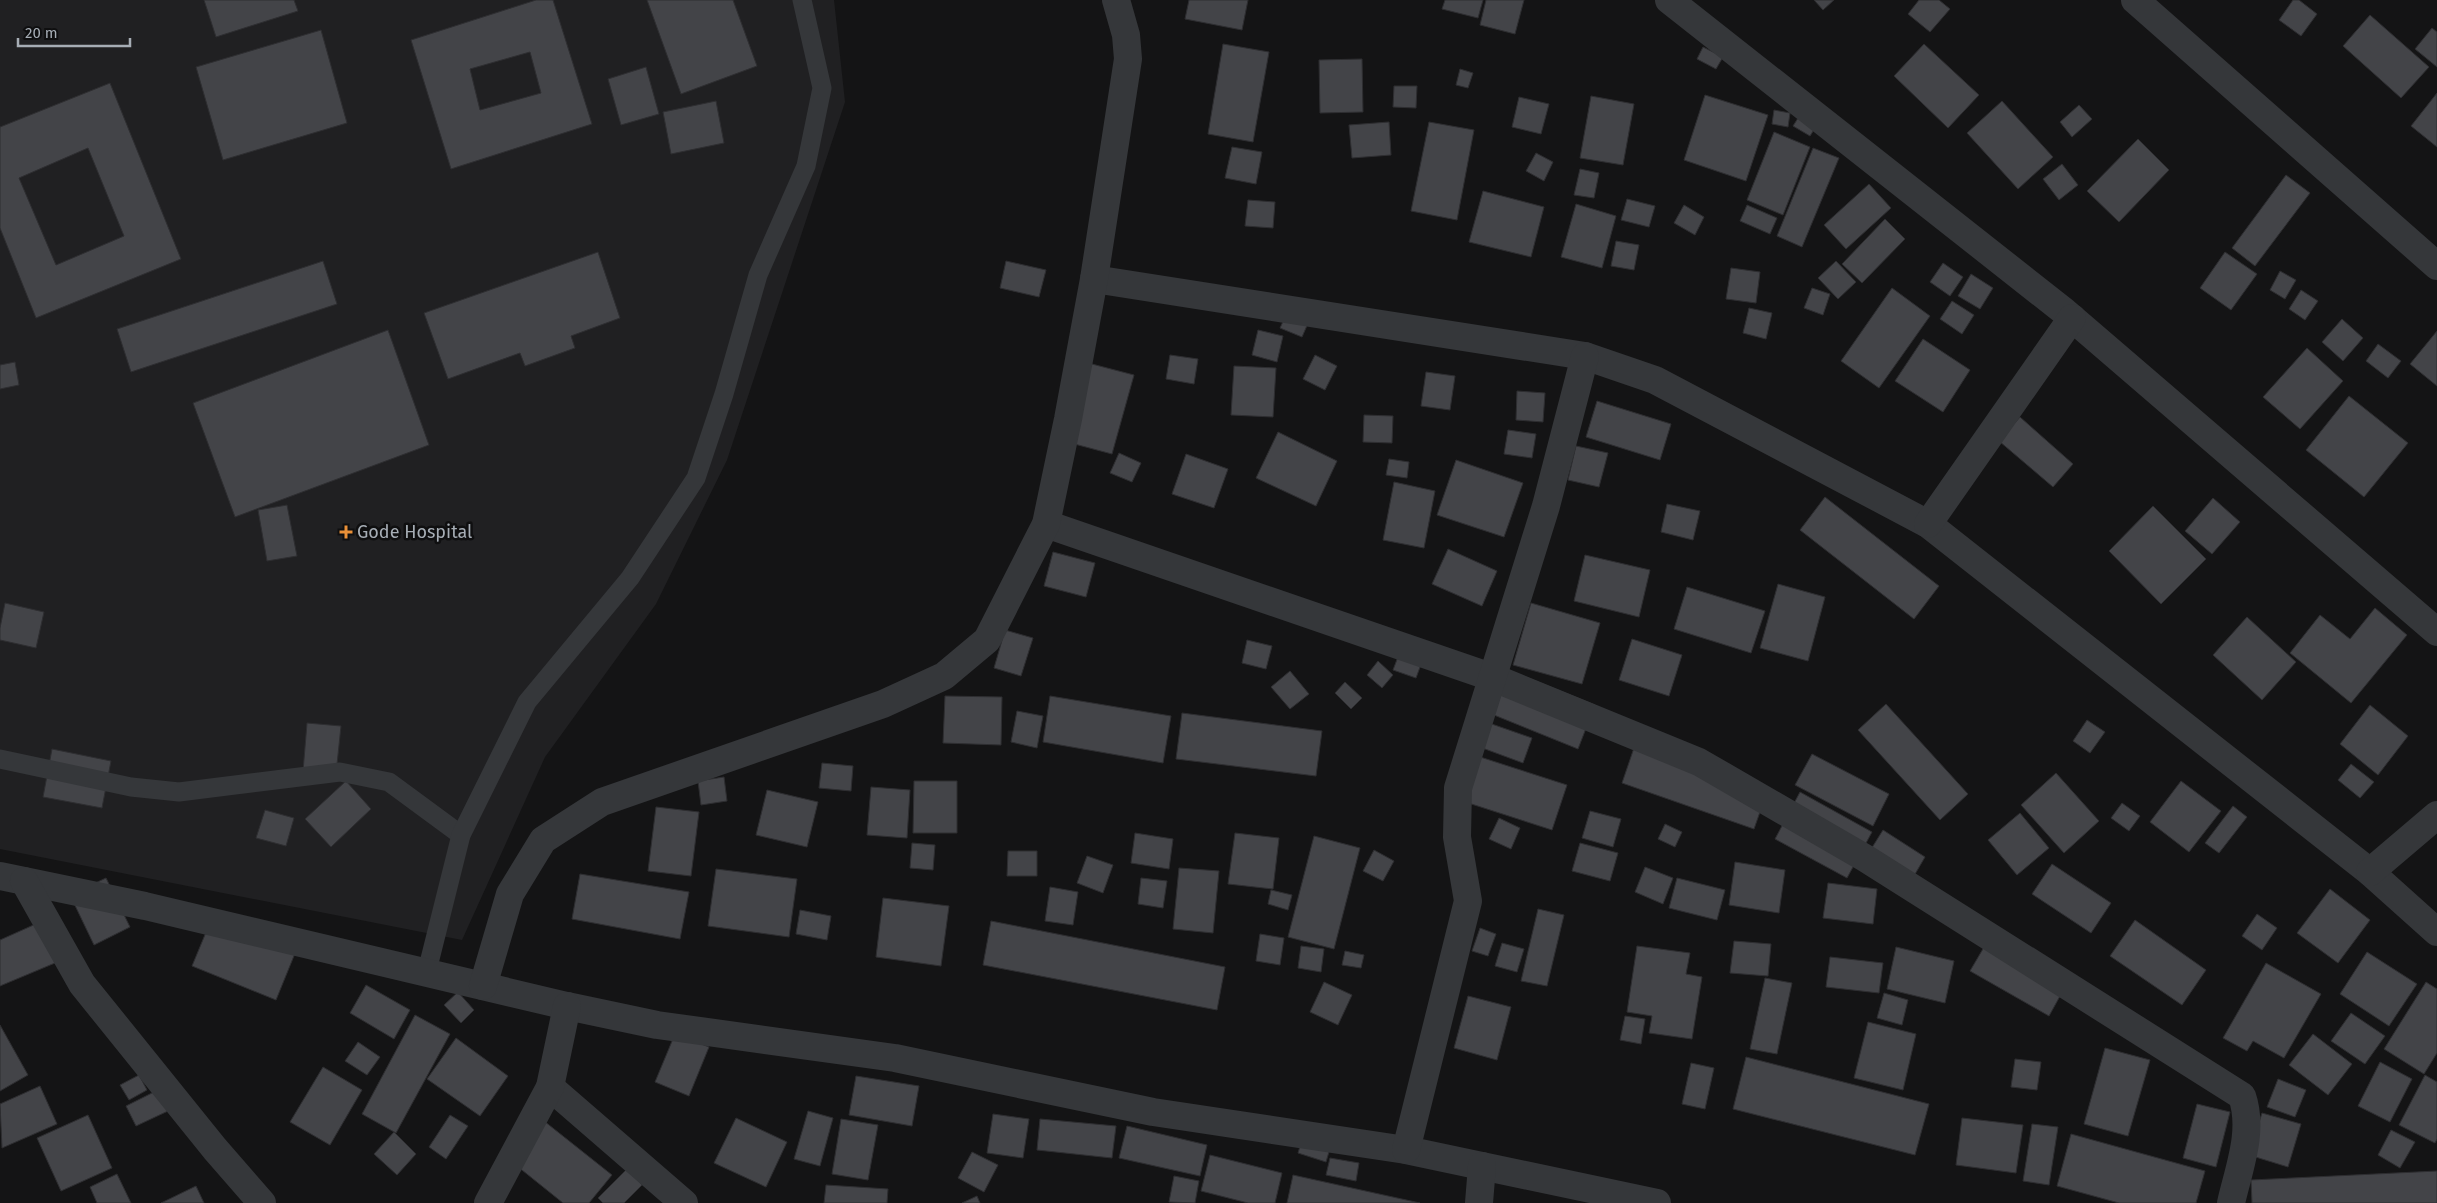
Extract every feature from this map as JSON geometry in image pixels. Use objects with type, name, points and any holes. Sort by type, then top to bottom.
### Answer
[{"type":"street","points":[[482,986],[510,894],[543,840],[602,802],[883,704],[944,676],[987,640],[1046,524],[1068,419],[1094,279],[1128,59],[1126,35],[1116,0]]},
{"type":"street","points":[[1669,0],[2072,318],[2437,632]]},
{"type":"street","points":[[2135,0],[2437,266]]},
{"type":"street","points":[[1094,279],[1585,356],[1655,380],[1928,524],[2370,872],[2437,932]]},
{"type":"street","points":[[1928,524],[2072,318]]},
{"type":"street","points":[[1406,1150],[1468,901],[1457,837],[1458,788],[1494,678],[1546,506],[1585,356]]},
{"type":"street","points":[[1046,524],[1494,678],[1699,762],[1866,858],[2242,1096],[2246,1106],[2247,1133],[2231,1203]]},
{"type":"street","points":[[2370,872],[2437,815]]},
{"type":"street","points":[[12,879],[145,906],[567,1006],[656,1025],[895,1058],[1153,1112],[1406,1150],[1657,1203]]},
{"type":"street","points":[[12,879],[82,984],[215,1149],[262,1203]]},
{"type":"street","points":[[488,1203],[550,1087],[567,1006]]},
{"type":"street","points":[[550,1087],[684,1203]]},
{"type":"street","points":[[1479,1203],[1482,1166]]},
{"type":"lane","points":[[427,972],[460,835],[527,702],[630,578],[696,478],[724,394],[758,275],[806,166],[822,88],[802,0]]},
{"type":"lane","points":[[0,759],[131,787],[179,792],[340,772],[389,782],[460,835]]},
{"type":"shaded area","name":"Gode Hospital","points":[[0,0],[834,0],[845,102],[727,460],[656,604],[545,757],[462,940],[0,849]]},
{"type":"building","points":[[204,0],[294,0],[298,11],[216,37]]},
{"type":"building","points":[[536,0],[553,0],[592,124],[451,169],[411,40]],"holes":[[[530,52],[541,93],[480,110],[470,69]]]},
{"type":"building","points":[[647,0],[733,0],[757,66],[681,94]]},
{"type":"building","points":[[1189,0],[1248,0],[1242,30],[1185,19]]},
{"type":"building","points":[[1445,0],[1483,0],[1478,18],[1442,9]]},
{"type":"building","points":[[1486,0],[1524,0],[1515,34],[1480,25]]},
{"type":"building","points":[[1814,0],[1834,0],[1823,10]]},
{"type":"building","points":[[1919,0],[1939,0],[1950,9],[1930,32],[1908,14]]},
{"type":"building","points":[[2293,0],[2299,0],[2317,14],[2301,36],[2279,20]]},
{"type":"building","points":[[2370,15],[2429,67],[2401,98],[2343,46]]},
{"type":"building","points":[[2432,28],[2437,32],[2437,67],[2415,49]]},
{"type":"building","points":[[321,30],[347,123],[223,160],[196,67]]},
{"type":"building","points":[[1223,44],[1269,52],[1253,142],[1208,134]]},
{"type":"building","points":[[1924,44],[1979,95],[1948,128],[1894,76]]},
{"type":"building","points":[[1703,47],[1723,57],[1716,69],[1697,59]]},
{"type":"building","points":[[1362,59],[1363,112],[1320,113],[1319,60]]},
{"type":"building","points":[[646,67],[659,114],[621,125],[608,79]]},
{"type":"building","points":[[1460,69],[1473,73],[1468,88],[1456,85]]},
{"type":"building","points":[[110,83],[181,259],[36,318],[0,228],[0,127]],"holes":[[[88,148],[124,236],[56,265],[19,178]]]},
{"type":"building","points":[[1394,86],[1417,86],[1416,108],[1393,107]]},
{"type":"building","points":[[2437,93],[2437,147],[2411,126]]},
{"type":"building","points":[[1705,95],[1768,115],[1746,181],[1684,160]]},
{"type":"building","points":[[1591,96],[1634,104],[1623,165],[1580,158]]},
{"type":"building","points":[[1519,97],[1549,104],[1541,134],[1512,127]]},
{"type":"building","points":[[716,101],[724,143],[671,154],[663,112]]},
{"type":"building","points":[[2002,101],[2053,157],[2018,189],[1967,133]]},
{"type":"building","points":[[1807,104],[1823,115],[1810,136],[1793,126]]},
{"type":"building","points":[[2079,105],[2092,119],[2072,137],[2060,122]]},
{"type":"building","points":[[1774,110],[1790,113],[1788,127],[1772,124]]},
{"type":"building","points":[[1389,122],[1391,155],[1352,158],[1349,125]]},
{"type":"building","points":[[1429,122],[1474,130],[1457,220],[1411,211]]},
{"type":"building","points":[[1774,132],[1810,147],[1783,215],[1747,200]]},
{"type":"building","points":[[2138,139],[2169,170],[2119,222],[2087,191]]},
{"type":"building","points":[[1232,147],[1262,152],[1256,184],[1225,178]]},
{"type":"building","points":[[1813,148],[1839,158],[1802,247],[1777,236]]},
{"type":"building","points":[[1536,153],[1553,162],[1544,181],[1526,171]]},
{"type":"building","points":[[2062,164],[2078,185],[2059,200],[2043,179]]},
{"type":"building","points":[[1580,169],[1599,173],[1594,198],[1574,195]]},
{"type":"building","points":[[2286,175],[2310,193],[2255,266],[2232,248]]},
{"type":"building","points":[[1869,184],[1891,208],[1846,249],[1824,225]]},
{"type":"building","points":[[1483,191],[1544,207],[1531,257],[1469,242]]},
{"type":"building","points":[[1627,199],[1655,206],[1649,227],[1621,220]]},
{"type":"building","points":[[1248,200],[1275,202],[1273,228],[1245,226]]},
{"type":"building","points":[[1576,204],[1616,216],[1602,268],[1561,257]]},
{"type":"building","points":[[1684,205],[1704,217],[1695,235],[1674,223]]},
{"type":"building","points":[[1747,205],[1777,218],[1770,234],[1740,221]]},
{"type":"building","points":[[1885,219],[1905,239],[1862,283],[1842,264]]},
{"type":"building","points":[[1616,241],[1639,245],[1634,270],[1611,266]]},
{"type":"building","points":[[598,252],[620,318],[571,336],[575,348],[525,366],[520,353],[448,379],[424,313]]},
{"type":"building","points":[[2225,252],[2257,274],[2231,310],[2200,288]]},
{"type":"building","points":[[323,261],[337,304],[131,372],[117,329]]},
{"type":"building","points":[[1006,261],[1046,270],[1039,297],[1000,288]]},
{"type":"building","points":[[1836,261],[1856,282],[1838,299],[1818,278]]},
{"type":"building","points":[[1943,263],[1963,277],[1950,296],[1930,282]]},
{"type":"building","points":[[1731,268],[1760,272],[1756,303],[1726,299]]},
{"type":"building","points":[[2280,271],[2296,280],[2285,299],[2270,290]]},
{"type":"building","points":[[1971,274],[1993,288],[1980,309],[1958,296]]},
{"type":"building","points":[[1812,288],[1830,294],[1823,315],[1804,308]]},
{"type":"building","points":[[1892,288],[1930,316],[1879,388],[1841,361]]},
{"type":"building","points":[[2301,290],[2318,301],[2305,320],[2289,309]]},
{"type":"building","points":[[1952,301],[1974,315],[1962,334],[1940,319]]},
{"type":"building","points":[[1749,308],[1772,313],[1766,339],[1743,333]]},
{"type":"building","points":[[1287,313],[1309,321],[1302,337],[1280,328]]},
{"type":"building","points":[[2342,319],[2363,338],[2343,361],[2322,342]]},
{"type":"building","points":[[388,330],[429,445],[235,517],[193,403]]},
{"type":"building","points":[[1258,330],[1283,336],[1277,362],[1252,355]]},
{"type":"building","points":[[2437,331],[2437,386],[2410,364]]},
{"type":"building","points":[[1923,339],[1970,370],[1943,412],[1895,381]]},
{"type":"building","points":[[2378,344],[2401,361],[2388,378],[2366,361]]},
{"type":"building","points":[[2307,348],[2343,381],[2300,429],[2263,397]]},
{"type":"building","points":[[1170,355],[1198,359],[1194,384],[1166,379]]},
{"type":"building","points":[[1315,355],[1337,366],[1325,390],[1303,379]]},
{"type":"building","points":[[15,362],[19,385],[0,389],[0,365]]},
{"type":"building","points":[[1088,363],[1134,375],[1112,454],[1067,442]]},
{"type":"building","points":[[1234,366],[1276,368],[1273,417],[1231,415]]},
{"type":"building","points":[[1426,372],[1455,376],[1450,410],[1421,406]]},
{"type":"building","points":[[1517,391],[1545,393],[1543,422],[1516,420]]},
{"type":"building","points":[[2349,396],[2408,443],[2364,497],[2306,450]]},
{"type":"building","points":[[1597,401],[1671,424],[1660,460],[1586,437]]},
{"type":"building","points":[[1364,415],[1393,416],[1392,443],[1363,442]]},
{"type":"building","points":[[2020,417],[2073,464],[2053,487],[1999,441]]},
{"type":"building","points":[[1508,430],[1536,434],[1532,458],[1504,454]]},
{"type":"building","points":[[1278,432],[1337,461],[1316,506],[1256,478]]},
{"type":"building","points":[[1576,446],[1608,453],[1599,487],[1568,480]]},
{"type":"building","points":[[1119,453],[1141,463],[1132,482],[1110,473]]},
{"type":"building","points":[[1186,454],[1228,469],[1214,508],[1172,494]]},
{"type":"building","points":[[1389,459],[1409,462],[1407,478],[1386,475]]},
{"type":"building","points":[[1456,460],[1523,483],[1504,537],[1437,515]]},
{"type":"building","points":[[1394,482],[1435,491],[1424,548],[1383,540]]},
{"type":"building","points":[[1825,497],[1939,586],[1914,619],[1800,530]]},
{"type":"building","points":[[2213,498],[2240,522],[2212,554],[2185,531]]},
{"type":"building","points":[[1667,504],[1700,511],[1693,540],[1661,532]]},
{"type":"building","points":[[287,505],[297,556],[267,561],[258,510]]},
{"type":"building","points":[[2153,506],[2206,559],[2161,604],[2109,551]]},
{"type":"building","points":[[1448,549],[1497,571],[1482,606],[1432,584]]},
{"type":"building","points":[[1053,552],[1095,563],[1086,597],[1044,586]]},
{"type":"building","points":[[1585,555],[1650,570],[1639,617],[1574,601]]},
{"type":"building","points":[[1778,584],[1825,597],[1808,661],[1760,648]]},
{"type":"building","points":[[1687,587],[1765,611],[1751,653],[1674,629]]},
{"type":"building","points":[[5,603],[44,612],[36,648],[0,640],[0,628]]},
{"type":"building","points":[[1531,603],[1600,623],[1582,684],[1513,665]]},
{"type":"building","points":[[2375,608],[2407,635],[2351,703],[2290,653],[2320,615],[2350,639]]},
{"type":"building","points":[[2247,617],[2296,662],[2262,700],[2213,655]]},
{"type":"building","points":[[1005,630],[1033,638],[1021,676],[994,668]]},
{"type":"building","points":[[1632,639],[1682,655],[1669,696],[1619,680]]},
{"type":"building","points":[[1247,640],[1272,646],[1266,669],[1242,663]]},
{"type":"building","points":[[1404,641],[1427,648],[1416,678],[1393,670]]},
{"type":"building","points":[[1378,661],[1393,675],[1382,688],[1367,675]]},
{"type":"building","points":[[1506,669],[1595,705],[1578,749],[1489,713]]},
{"type":"building","points":[[1290,671],[1309,694],[1290,709],[1271,687]]},
{"type":"building","points":[[1345,682],[1362,698],[1351,709],[1335,693]]},
{"type":"building","points":[[945,696],[1002,697],[1001,745],[943,743]]},
{"type":"building","points":[[1050,696],[1171,716],[1163,763],[1043,742]]},
{"type":"building","points":[[1886,704],[1968,794],[1940,820],[1858,730]]},
{"type":"building","points":[[2370,705],[2408,736],[2378,775],[2340,744]]},
{"type":"building","points":[[1017,711],[1043,716],[1037,748],[1011,742]]},
{"type":"building","points":[[1182,713],[1322,731],[1316,776],[1176,759]]},
{"type":"building","points":[[2087,720],[2105,732],[2090,753],[2073,741]]},
{"type":"building","points":[[1486,722],[1532,738],[1523,763],[1477,746]]},
{"type":"building","points":[[307,723],[341,726],[336,774],[303,771]]},
{"type":"building","points":[[1636,742],[1768,789],[1754,829],[1622,783]]},
{"type":"building","points":[[52,749],[111,761],[102,808],[43,797]]},
{"type":"building","points":[[1812,754],[1889,794],[1873,826],[1795,785]]},
{"type":"building","points":[[1474,755],[1567,785],[1552,830],[1459,800]]},
{"type":"building","points":[[822,763],[853,766],[851,791],[819,788]]},
{"type":"building","points":[[2351,764],[2374,782],[2360,798],[2338,780]]},
{"type":"building","points":[[2056,773],[2099,821],[2064,853],[2021,805]]},
{"type":"building","points":[[724,777],[727,801],[701,805],[698,781]]},
{"type":"building","points":[[346,781],[371,809],[331,847],[305,819]]},
{"type":"building","points":[[914,781],[957,781],[957,833],[913,833]]},
{"type":"building","points":[[2181,781],[2221,811],[2189,852],[2150,822]]},
{"type":"building","points":[[871,787],[910,790],[907,838],[867,835]]},
{"type":"building","points":[[767,790],[818,802],[807,847],[756,835]]},
{"type":"building","points":[[1800,792],[1872,832],[1847,878],[1775,839]]},
{"type":"building","points":[[2122,803],[2140,816],[2129,831],[2111,818]]},
{"type":"building","points":[[2233,806],[2247,817],[2219,853],[2205,843]]},
{"type":"building","points":[[656,807],[699,812],[691,876],[648,871]]},
{"type":"building","points":[[265,810],[294,818],[286,846],[256,838]]},
{"type":"building","points":[[1590,811],[1621,819],[1613,847],[1582,838]]},
{"type":"building","points":[[2020,813],[2049,848],[2017,875],[1988,840]]},
{"type":"building","points":[[1499,818],[1520,828],[1511,849],[1489,839]]},
{"type":"building","points":[[1665,824],[1682,832],[1675,847],[1658,839]]},
{"type":"building","points":[[1883,830],[1925,857],[1911,881],[1868,854]]},
{"type":"building","points":[[1135,833],[1173,839],[1169,869],[1131,863]]},
{"type":"building","points":[[1235,833],[1279,838],[1273,889],[1228,884]]},
{"type":"building","points":[[1314,836],[1360,848],[1334,949],[1288,937]]},
{"type":"building","points":[[912,843],[935,845],[933,870],[910,868]]},
{"type":"building","points":[[1580,843],[1618,853],[1610,881],[1572,871]]},
{"type":"building","points":[[1374,850],[1394,861],[1383,881],[1363,871]]},
{"type":"building","points":[[1008,851],[1037,851],[1037,876],[1007,876]]},
{"type":"building","points":[[1087,856],[1113,865],[1103,893],[1077,883]]},
{"type":"building","points":[[1735,862],[1785,870],[1779,913],[1729,905]]},
{"type":"building","points":[[2052,864],[2111,903],[2091,933],[2032,894]]},
{"type":"building","points":[[1645,867],[1673,878],[1663,904],[1635,892]]},
{"type":"building","points":[[1179,868],[1219,871],[1213,933],[1173,929]]},
{"type":"building","points":[[716,869],[797,879],[789,937],[708,926]]},
{"type":"building","points":[[580,874],[689,892],[680,939],[572,919]]},
{"type":"building","points":[[106,878],[130,927],[94,945],[70,895]]},
{"type":"building","points":[[1141,878],[1167,881],[1163,908],[1138,904]]},
{"type":"building","points":[[1677,878],[1725,890],[1717,920],[1669,908]]},
{"type":"building","points":[[1828,883],[1877,889],[1873,924],[1823,918]]},
{"type":"building","points":[[1050,887],[1078,892],[1073,925],[1045,921]]},
{"type":"building","points":[[2330,889],[2370,920],[2338,963],[2297,933]]},
{"type":"building","points":[[1271,890],[1292,895],[1288,910],[1268,904]]},
{"type":"building","points":[[883,898],[949,906],[941,966],[876,957]]},
{"type":"building","points":[[1538,909],[1564,915],[1547,986],[1521,981]]},
{"type":"building","points":[[800,910],[831,916],[827,940],[796,934]]},
{"type":"building","points":[[214,913],[298,946],[276,1000],[192,966]]},
{"type":"building","points":[[2257,914],[2277,928],[2262,950],[2242,936]]},
{"type":"building","points":[[2135,920],[2206,970],[2182,1005],[2110,956]]},
{"type":"building","points":[[991,921],[1225,967],[1217,1010],[983,965]]},
{"type":"building","points":[[38,923],[55,963],[0,986],[0,940]]},
{"type":"building","points":[[1480,928],[1496,934],[1488,956],[1472,951]]},
{"type":"building","points":[[1260,934],[1284,938],[1280,965],[1256,961]]},
{"type":"building","points":[[1734,941],[1771,944],[1768,976],[1730,973]]},
{"type":"building","points":[[1987,942],[2065,987],[2049,1016],[1970,971]]},
{"type":"building","points":[[1502,943],[1524,949],[1517,972],[1495,966]]},
{"type":"building","points":[[1301,946],[1324,949],[1321,972],[1298,968]]},
{"type":"building","points":[[1637,946],[1690,953],[1686,974],[1702,977],[1692,1039],[1649,1033],[1652,1016],[1627,1012]]},
{"type":"building","points":[[1896,947],[1954,961],[1945,1003],[1887,989]]},
{"type":"building","points":[[1345,951],[1364,955],[1361,968],[1342,965]]},
{"type":"building","points":[[2367,952],[2417,984],[2389,1026],[2340,994]]},
{"type":"building","points":[[1830,957],[1883,963],[1879,993],[1826,987]]},
{"type":"building","points":[[2266,963],[2321,994],[2284,1058],[2253,1041],[2247,1051],[2223,1038]]},
{"type":"building","points":[[1765,978],[1792,983],[1777,1054],[1750,1049]]},
{"type":"building","points":[[1324,982],[1352,995],[1338,1025],[1310,1012]]},
{"type":"building","points":[[2426,982],[2437,989],[2437,1053],[2424,1074],[2384,1049]]},
{"type":"building","points":[[366,985],[410,1010],[394,1039],[350,1013]]},
{"type":"building","points":[[458,992],[474,1010],[461,1023],[444,1005]]},
{"type":"building","points":[[1884,993],[1908,1000],[1902,1025],[1877,1018]]},
{"type":"building","points":[[1468,996],[1511,1007],[1497,1060],[1454,1048]]},
{"type":"building","points":[[2351,1013],[2385,1036],[2365,1064],[2331,1041]]},
{"type":"building","points":[[415,1015],[450,1034],[396,1133],[362,1114]]},
{"type":"building","points":[[1625,1016],[1645,1019],[1641,1044],[1620,1040]]},
{"type":"building","points":[[1868,1022],[1916,1034],[1903,1090],[1854,1078]]},
{"type":"building","points":[[0,1025],[28,1075],[0,1091]]},
{"type":"building","points":[[675,1034],[709,1047],[689,1096],[655,1082]]},
{"type":"building","points":[[2313,1034],[2352,1064],[2328,1095],[2289,1065]]},
{"type":"building","points":[[456,1038],[508,1076],[480,1116],[427,1079]]},
{"type":"building","points":[[358,1042],[380,1057],[367,1075],[345,1061]]},
{"type":"building","points":[[2105,1048],[2150,1060],[2128,1136],[2084,1124]]},
{"type":"building","points":[[1746,1057],[1929,1104],[1915,1155],[1733,1109]]},
{"type":"building","points":[[2015,1059],[2041,1062],[2037,1090],[2011,1087]]},
{"type":"building","points":[[2380,1062],[2412,1079],[2390,1122],[2358,1106]]},
{"type":"building","points":[[1691,1063],[1714,1068],[1705,1109],[1682,1104]]},
{"type":"building","points":[[323,1067],[362,1090],[330,1145],[290,1122]]},
{"type":"building","points":[[139,1075],[147,1090],[129,1100],[120,1085]]},
{"type":"building","points":[[2425,1075],[2437,1082],[2437,1139],[2435,1143],[2399,1125]]},
{"type":"building","points":[[856,1076],[919,1086],[912,1126],[849,1115]]},
{"type":"building","points":[[2278,1079],[2306,1090],[2295,1117],[2267,1107]]},
{"type":"building","points":[[40,1086],[57,1124],[2,1148],[0,1104]]},
{"type":"building","points":[[158,1090],[168,1111],[136,1126],[126,1106]]},
{"type":"building","points":[[2197,1104],[2230,1112],[2216,1167],[2183,1158]]},
{"type":"building","points":[[808,1111],[833,1118],[820,1166],[794,1159]]},
{"type":"building","points":[[2262,1113],[2301,1124],[2288,1167],[2249,1155]]},
{"type":"building","points":[[993,1114],[1029,1119],[1023,1158],[987,1153]]},
{"type":"building","points":[[88,1115],[112,1168],[61,1191],[37,1138]]},
{"type":"building","points":[[450,1115],[468,1126],[446,1159],[429,1147]]},
{"type":"building","points":[[736,1118],[787,1142],[766,1187],[714,1163]]},
{"type":"building","points":[[1962,1118],[2023,1125],[2016,1173],[1956,1165]]},
{"type":"building","points":[[841,1119],[878,1125],[868,1180],[832,1174]]},
{"type":"building","points":[[1040,1119],[1116,1126],[1112,1158],[1037,1150]]},
{"type":"building","points":[[544,1121],[612,1175],[589,1203],[563,1203],[512,1162]]},
{"type":"building","points":[[2032,1124],[2058,1127],[2049,1185],[2023,1181]]},
{"type":"building","points":[[1127,1126],[1207,1145],[1200,1176],[1119,1158]]},
{"type":"building","points":[[1305,1130],[1333,1138],[1326,1162],[1298,1153]]},
{"type":"building","points":[[2391,1130],[2415,1142],[2400,1168],[2378,1155]]},
{"type":"building","points":[[394,1132],[416,1154],[397,1175],[374,1154]]},
{"type":"building","points":[[2071,1134],[2205,1171],[2196,1203],[2119,1203],[2057,1186]]},
{"type":"building","points":[[972,1152],[998,1165],[984,1192],[958,1178]]},
{"type":"building","points":[[1210,1155],[1282,1173],[1275,1203],[1248,1203],[1201,1191]]},
{"type":"building","points":[[1330,1158],[1359,1163],[1356,1181],[1326,1175]]},
{"type":"building","points":[[627,1169],[642,1185],[624,1203],[603,1203],[598,1198]]},
{"type":"building","points":[[2437,1171],[2437,1203],[2252,1203],[2251,1180]]},
{"type":"building","points":[[117,1174],[131,1203],[97,1203],[90,1187]]},
{"type":"building","points":[[1293,1175],[1420,1203],[1287,1203]]},
{"type":"building","points":[[1174,1176],[1199,1181],[1195,1203],[1169,1202]]},
{"type":"building","points":[[826,1185],[888,1189],[887,1203],[824,1203]]},
{"type":"building","points":[[196,1186],[204,1203],[161,1203]]},
{"type":"building","points":[[977,1196],[980,1203],[962,1203]]},
{"type":"place","name":"Gode Hospital","points":[[346,532]]}]
